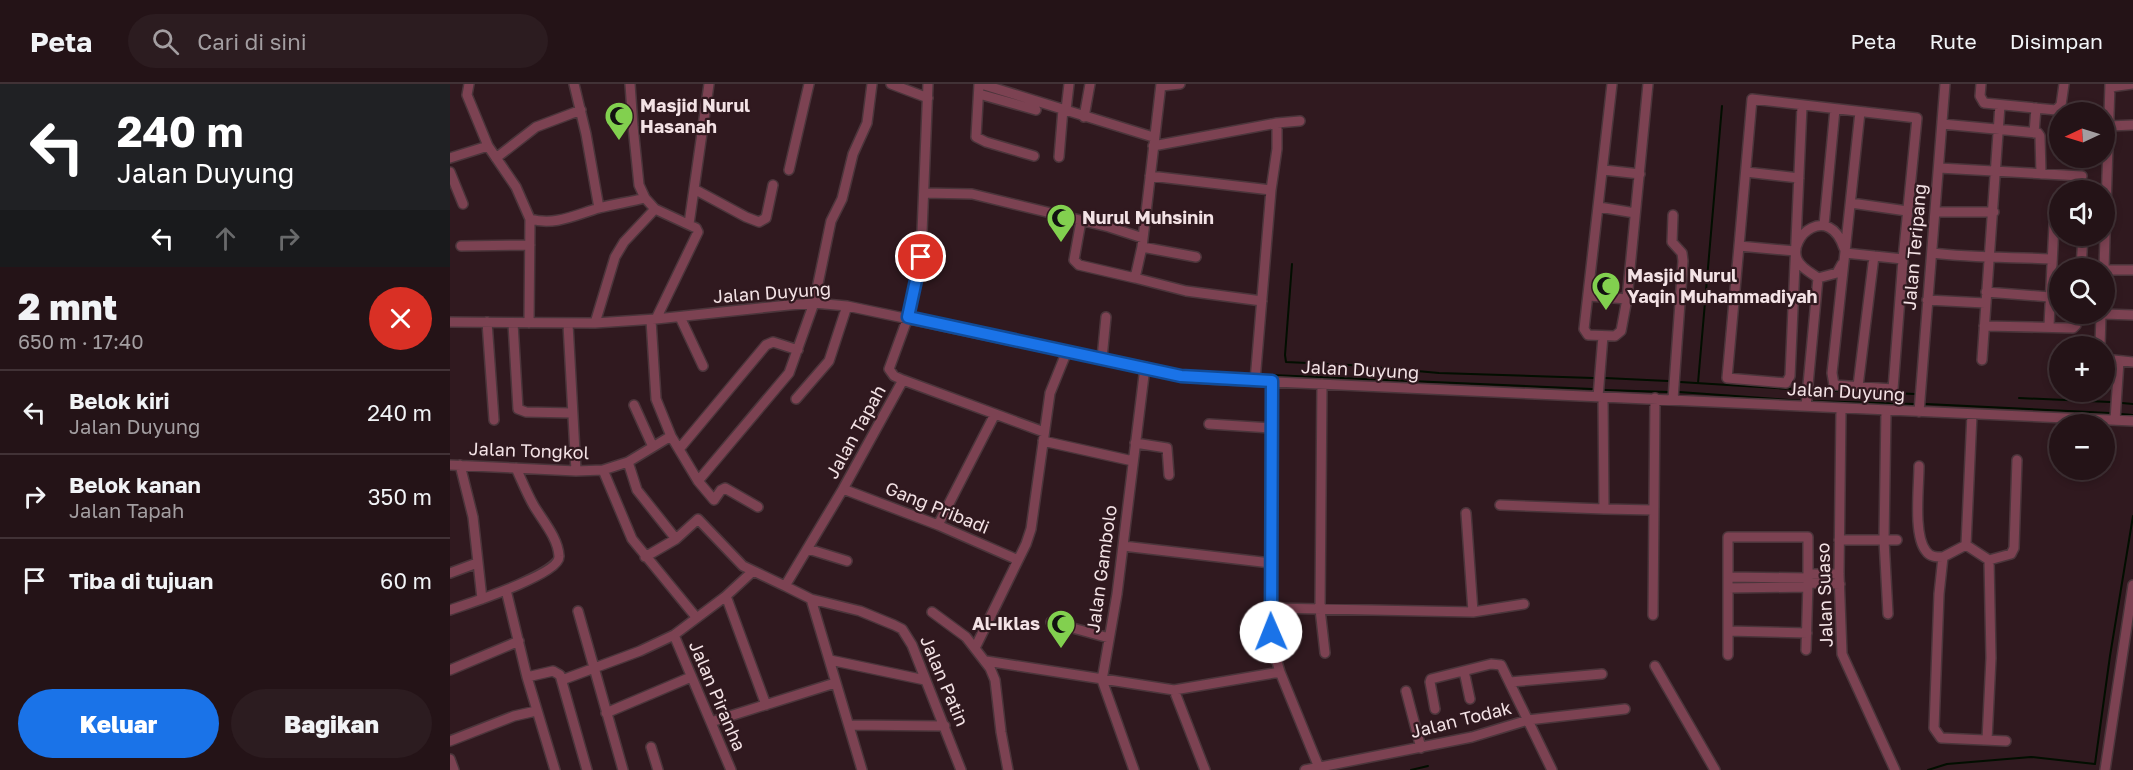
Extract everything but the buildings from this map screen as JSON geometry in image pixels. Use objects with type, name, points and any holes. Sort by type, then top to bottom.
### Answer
[{"type":"street","points":[[469,84],[467,95],[488,146],[516,187],[530,219],[529,323]]},
{"type":"street","points":[[574,84],[599,208]]},
{"type":"street","points":[[630,84],[641,192],[655,209],[696,228],[698,235],[654,320],[656,399],[671,436],[698,481],[714,500],[725,488],[758,507]]},
{"type":"street","points":[[689,224],[709,84]]},
{"type":"street","points":[[789,170],[809,84]]},
{"type":"street","points":[[698,481],[789,373],[814,303],[831,220],[842,199],[853,154],[867,123],[872,84]]},
{"type":"street","points":[[891,84],[928,98]]},
{"type":"street","name":"Jalan Tapah","points":[[785,586],[843,489],[903,380],[894,376],[890,369],[908,317],[921,257],[928,84]]},
{"type":"street","points":[[1059,157],[1069,84]]},
{"type":"street","points":[[1084,117],[1090,84]]},
{"type":"street","points":[[1135,278],[1142,242],[1161,85],[1180,84]]},
{"type":"street","points":[[1612,84],[1584,331],[1588,335],[1603,336],[1620,334],[1627,299],[1648,84]]},
{"type":"street","name":"Jalan Teripang","points":[[1919,412],[1945,84]]},
{"type":"street","points":[[1981,84],[1980,96],[1983,102],[2036,108],[2059,108],[2064,84]]},
{"type":"street","points":[[2110,102],[2110,86],[2133,84]]},
{"type":"street","points":[[1034,156],[978,140],[975,133],[980,87],[1036,110]]},
{"type":"street","points":[[1013,99],[1064,110],[1153,141],[1300,121]]},
{"type":"street","points":[[1802,106],[1790,376],[1786,382],[1727,378],[1752,99],[1917,118],[1893,389],[1834,385],[1832,373],[1860,112]]},
{"type":"street","points":[[1982,360],[2000,105]]},
{"type":"street","points":[[2034,133],[2036,108]]},
{"type":"street","points":[[1824,225],[1835,109]]},
{"type":"street","points":[[495,158],[536,128],[581,110]]},
{"type":"street","points":[[1255,381],[1271,190],[1277,149],[1277,123]]},
{"type":"street","points":[[1942,124],[2034,133],[2040,136],[2041,174]]},
{"type":"street","points":[[2115,126],[2133,125]]},
{"type":"street","points":[[450,158],[488,146]]},
{"type":"street","points":[[1939,168],[2082,176]]},
{"type":"street","points":[[2104,258],[2108,168]]},
{"type":"street","points":[[1604,170],[1640,174]]},
{"type":"street","points":[[450,172],[463,204]]},
{"type":"street","points":[[1746,172],[1799,177]]},
{"type":"street","points":[[1150,176],[1271,190]]},
{"type":"street","points":[[694,189],[759,222],[766,218],[773,185]]},
{"type":"street","points":[[924,193],[972,194],[1081,221],[1142,242],[1196,257]]},
{"type":"street","points":[[530,219],[550,222],[562,220],[599,208],[645,198]]},
{"type":"street","points":[[1851,203],[1907,211]]},
{"type":"street","points":[[1599,207],[1635,213]]},
{"type":"street","points":[[595,323],[615,257],[624,242],[655,209]]},
{"type":"street","points":[[1935,212],[1994,212]]},
{"type":"street","points":[[1673,215],[1672,242],[1682,253],[1683,261],[1673,399]]},
{"type":"street","points":[[1081,221],[1074,260],[1079,265],[1186,291],[1262,301]]},
{"type":"street","points":[[1824,225],[1831,227],[1840,236],[1845,253],[1842,266],[1837,273],[1818,278],[1798,261],[1795,251],[1798,242],[1809,229],[1824,225]]},
{"type":"street","points":[[461,246],[530,246]]},
{"type":"street","points":[[1739,246],[1795,251]]},
{"type":"street","points":[[1845,253],[1903,259]]},
{"type":"street","points":[[1932,253],[1969,257],[2049,259]]},
{"type":"street","points":[[1858,387],[1874,256]]},
{"type":"street","points":[[2115,269],[2133,270]]},
{"type":"street","points":[[1806,398],[1818,278]]},
{"type":"street","points":[[1986,292],[2049,297]]},
{"type":"street","points":[[1589,296],[1627,299]]},
{"type":"street","points":[[1927,300],[1985,303]]},
{"type":"street","name":"Jalan Duyung","points":[[450,321],[595,323],[654,320],[814,303],[848,306],[908,317],[1181,376],[1600,397],[1806,398],[1841,409],[2049,417]]},
{"type":"street","points":[[796,399],[829,361],[848,306]]},
{"type":"street","points":[[2115,314],[2133,315]]},
{"type":"street","points":[[680,317],[703,366]]},
{"type":"street","points":[[1102,358],[1106,317]]},
{"type":"street","points":[[487,322],[494,420]]},
{"type":"street","points":[[513,323],[518,409],[526,412],[572,413]]},
{"type":"street","points":[[568,324],[576,471]]},
{"type":"street","points":[[1984,326],[2074,327],[2076,324]]},
{"type":"street","points":[[1603,336],[1600,397],[1604,509]]},
{"type":"street","points":[[680,448],[766,345],[774,342],[798,350]]},
{"type":"street","points":[[975,648],[1031,529],[1050,393],[1067,351]]},
{"type":"street","points":[[2115,360],[2133,362]]},
{"type":"street","points":[[2115,420],[2119,361]]},
{"type":"street","name":"Jalan Gambolo","points":[[1134,770],[1102,680],[1123,546],[1145,367]]},
{"type":"street","points":[[903,380],[994,414],[1043,437],[1133,461]]},
{"type":"street","points":[[1272,381],[1271,608],[1273,648],[1280,672],[1319,769]]},
{"type":"street","points":[[1322,384],[1320,609],[1325,653]]},
{"type":"street","points":[[1653,615],[1655,398]]},
{"type":"street","points":[[634,405],[653,447]]},
{"type":"street","name":"Jalan Suaso","points":[[1841,409],[1839,540],[1842,654],[1895,770]]},
{"type":"street","points":[[1886,410],[1884,540],[1888,614]]},
{"type":"street","points":[[938,525],[994,414]]},
{"type":"street","points":[[1966,545],[1972,414]]},
{"type":"street","name":"Jalan Duyung","points":[[2115,420],[2133,421]]},
{"type":"street","points":[[1209,424],[1271,428]]},
{"type":"street","name":"Jalan Tongkol","points":[[455,465],[576,471],[603,470],[628,462],[671,436]]},
{"type":"street","points":[[1135,443],[1167,448],[1169,475]]},
{"type":"street","points":[[1989,561],[2011,554],[2014,548],[2017,460]]},
{"type":"street","points":[[628,462],[637,490],[676,539]]},
{"type":"street","points":[[455,465],[473,517],[482,599]]},
{"type":"street","points":[[1919,466],[1919,537],[1924,549],[1929,555],[1943,557],[1966,545]]},
{"type":"street","points":[[450,610],[506,590],[551,568],[558,561],[559,555],[548,527],[533,505],[516,468]]},
{"type":"street","points":[[603,470],[632,539],[696,617]]},
{"type":"street","name":"Gang Pribadi","points":[[843,489],[938,525],[1018,560]]},
{"type":"street","points":[[1500,505],[1653,510]]},
{"type":"street","points":[[1466,513],[1473,612]]},
{"type":"street","points":[[645,557],[676,539],[698,519],[743,566],[811,599],[862,770]]},
{"type":"street","points":[[1728,655],[1728,537],[1808,537],[1806,650]]},
{"type":"street","points":[[1839,540],[1897,540]]},
{"type":"street","points":[[1966,545],[1989,561]]},
{"type":"street","points":[[1123,546],[1271,563]]},
{"type":"street","points":[[808,549],[847,561]]},
{"type":"street","points":[[1943,557],[1938,606],[1935,728],[1941,738],[2006,741]]},
{"type":"street","points":[[1987,740],[1991,658],[1989,561]]},
{"type":"street","points":[[450,573],[477,563]]},
{"type":"street","points":[[562,680],[640,651],[674,635],[726,596],[752,572]]},
{"type":"street","points":[[1728,577],[1808,580]]},
{"type":"street","points":[[1728,588],[1840,579]]},
{"type":"street","points":[[2105,770],[2133,585]]},
{"type":"street","points":[[506,590],[536,711],[555,770]]},
{"type":"street","points":[[726,596],[766,705]]},
{"type":"street","name":"Jalan Patin","points":[[811,599],[861,611],[902,629],[912,645],[962,770]]},
{"type":"street","points":[[1271,608],[1473,612],[1504,605],[1524,604]]},
{"type":"street","points":[[578,611],[623,770]]},
{"type":"street","points":[[932,612],[960,631],[986,661],[995,680],[1008,770]]},
{"type":"street","points":[[1051,622],[1109,638]]},
{"type":"street","points":[[1728,631],[1807,633]]},
{"type":"street","name":"Jalan Piranha","points":[[674,635],[731,770]]},
{"type":"street","points":[[450,670],[519,641]]},
{"type":"street","points":[[830,660],[925,680]]},
{"type":"street","points":[[986,661],[1174,690],[1280,672]]},
{"type":"street","points":[[1435,709],[1430,680],[1498,664],[1503,667],[1552,770]]},
{"type":"street","points":[[1655,666],[1715,770]]},
{"type":"street","points":[[527,677],[553,671],[558,673],[562,680],[587,770]]},
{"type":"street","points":[[1464,671],[1470,699]]},
{"type":"street","points":[[1510,682],[1602,674]]},
{"type":"street","points":[[606,713],[691,676]]},
{"type":"street","points":[[711,722],[835,683]]},
{"type":"street","points":[[1174,690],[1205,770]]},
{"type":"street","points":[[1406,691],[1421,748]]},
{"type":"street","name":"Jalan Todak","points":[[1305,770],[1472,737],[1528,720],[1625,709]]},
{"type":"street","points":[[450,741],[514,716],[536,711]]},
{"type":"street","points":[[849,725],[945,726]]},
{"type":"street","points":[[651,747],[658,770]]},
{"type":"street","points":[[450,759],[454,770]]},
{"type":"waterway","points":[[1698,383],[1722,106]]},
{"type":"waterway","points":[[1292,264],[1286,362],[1439,373],[1593,378]]},
{"type":"waterway","points":[[1271,375],[1592,389]]},
{"type":"waterway","points":[[1605,378],[1668,381]]},
{"type":"waterway","points":[[1680,382],[1806,390]]},
{"type":"waterway","points":[[1604,390],[1668,392]]},
{"type":"waterway","points":[[1811,390],[1887,393]]},
{"type":"waterway","points":[[1679,392],[1803,401]]},
{"type":"waterway","points":[[1892,393],[1915,394]]},
{"type":"waterway","points":[[2019,398],[2049,399]]},
{"type":"waterway","points":[[1809,401],[1914,404]]},
{"type":"waterway","points":[[2122,403],[2133,404]]},
{"type":"waterway","points":[[1926,404],[2109,413]]},
{"type":"waterway","points":[[2121,414],[2133,415]]},
{"type":"waterway","points":[[1928,770],[1947,764],[2031,757],[2095,764],[2133,516]]},
{"type":"waterway","points":[[1411,770],[1428,766]]},
{"type":"place","name":"Masjid Nurul Hasanah","points":[[619,142]]},
{"type":"place","name":"Nurul Muhsinin","points":[[1061,244]]},
{"type":"place","name":"Masjid Nurul Yaqin Muhammadiyah","points":[[1606,312]]},
{"type":"place","name":"Al-Iklas","points":[[1061,650]]},
{"type":"route","points":[[921,257],[908,317],[1181,376],[1272,381],[1271,632]]}]
